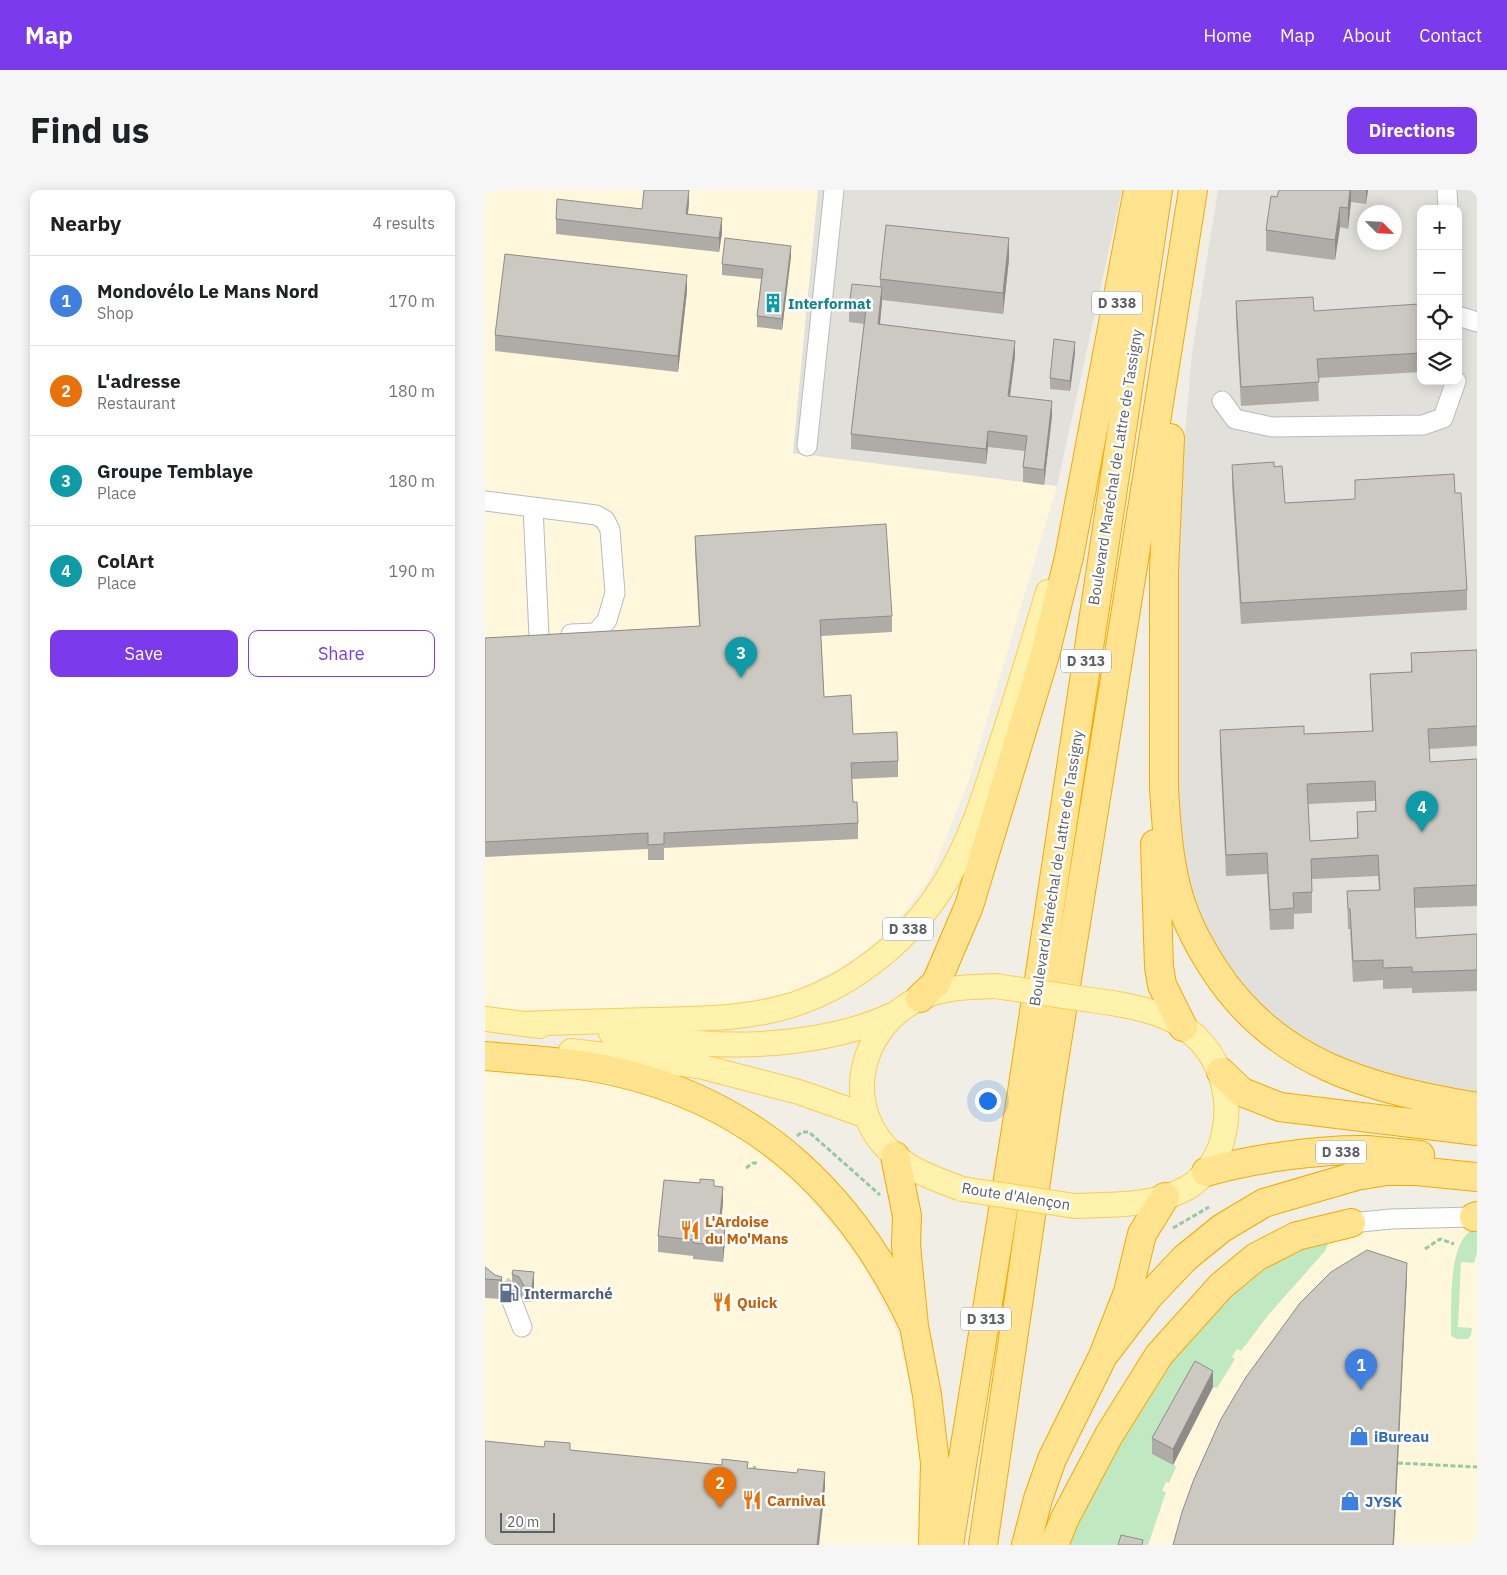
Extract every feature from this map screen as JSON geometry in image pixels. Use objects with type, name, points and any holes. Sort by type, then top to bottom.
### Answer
[{"type":"highway","name":"D 338","points":[[920,998],[936,983],[969,906],[1045,655],[1069,557],[1138,190]]},
{"type":"highway","name":"Boulevard Maréchal de Lattre de Tassigny","points":[[949,1545],[1020,1102],[1158,190]]},
{"type":"highway","name":"Boulevard Maréchal de Lattre de Tassigny","points":[[983,1545],[1051,1083],[1193,190]]},
{"type":"highway","points":[[1163,378],[1171,421],[1165,514],[1165,797],[1176,886],[1194,935],[1230,994],[1257,1022],[1319,1064],[1378,1087],[1477,1107]]},
{"type":"highway","points":[[1164,653],[1153,788],[1157,946],[1162,985],[1183,1027]]},
{"type":"highway","points":[[485,1056],[599,1069],[648,1081],[681,1093],[733,1117],[782,1152],[827,1191],[863,1234],[914,1326]]},
{"type":"highway","name":"D 338","points":[[1221,1072],[1242,1092],[1281,1107],[1477,1131]]},
{"type":"highway","name":"D 338","points":[[1206,1172],[1227,1166],[1293,1156],[1365,1150],[1477,1161]]},
{"type":"highway","points":[[895,1156],[907,1216],[906,1245],[914,1326],[927,1395],[935,1463],[933,1545]]},
{"type":"highway","points":[[1103,1356],[1149,1296],[1185,1258],[1222,1228],[1264,1203],[1356,1176],[1387,1171],[1416,1171],[1477,1177]]},
{"type":"highway","points":[[1026,1545],[1038,1499],[1052,1459],[1103,1356],[1128,1292],[1142,1234],[1165,1197]]},
{"type":"highway","points":[[1054,1545],[1065,1518],[1109,1435],[1159,1355],[1221,1286],[1256,1257],[1297,1236],[1351,1223]]},
{"type":"main road","name":"D 338","points":[[524,1024],[723,1018],[771,1010],[813,997],[834,987],[866,967],[894,944],[921,916],[945,883],[965,845],[981,806],[1052,579],[1069,557]]},
{"type":"main road","name":"Route d'Alençon","points":[[995,986],[1112,1003],[1163,1016],[1183,1027],[1204,1045],[1221,1072],[1227,1096],[1227,1120],[1218,1153],[1206,1172],[1187,1188],[1165,1197],[1144,1202],[1075,1206],[962,1189],[914,1169],[895,1156],[872,1128],[867,1116],[861,1084],[865,1063],[878,1034],[892,1015],[920,998],[938,991],[995,986]]},
{"type":"main road","points":[[485,1019],[697,1043],[743,1045],[815,1036],[872,1024],[892,1015]]},
{"type":"main road","points":[[485,1043],[699,1066],[799,1092],[867,1116]]},
{"type":"street","points":[[807,446],[834,190]]},
{"type":"street","points":[[1447,190],[1448,205]]},
{"type":"street","points":[[1462,317],[1477,322]]},
{"type":"street","points":[[1223,401],[1235,419],[1272,428],[1423,426],[1443,418],[1455,385]]},
{"type":"street","points":[[485,501],[533,507],[596,515],[605,520],[610,530],[615,593],[607,620],[596,632],[530,636],[533,507]]},
{"type":"street","points":[[1351,1223],[1391,1219],[1476,1216]]},
{"type":"street","points":[[512,1301],[522,1327]]},
{"type":"path","points":[[746,1168],[753,1163],[771,1165],[802,1132],[809,1132],[877,1194],[904,1197]]},
{"type":"path","points":[[1425,1248],[1440,1239],[1454,1244]]},
{"type":"path","points":[[1398,1463],[1477,1467]]},
{"type":"path","points":[[753,1478],[755,1464]]},
{"type":"shaded area","points":[[485,190],[818,190],[793,453],[1057,486],[969,780],[930,878],[887,935],[839,969],[792,992],[720,1007],[528,1012],[485,1008]]},
{"type":"shaded area","points":[[818,190],[1122,190],[1057,486],[793,453]]},
{"type":"shaded area","points":[[1218,190],[1477,190],[1477,1093],[1367,1072],[1256,1014],[1201,936],[1180,842],[1174,561],[1192,353]]},
{"type":"shaded area","points":[[485,1060],[633,1081],[720,1119],[780,1164],[858,1255],[898,1334],[909,1382],[924,1470],[923,1545],[485,1545]]},
{"type":"shaded area","points":[[1477,1217],[1477,1545],[1148,1545],[1166,1493],[1156,1489],[1160,1479],[1169,1483],[1176,1466],[1152,1454],[1195,1377],[1217,1388],[1235,1360],[1227,1354],[1232,1345],[1241,1351],[1269,1314],[1325,1251],[1330,1241],[1351,1223]]},
{"type":"green space","points":[[1477,1228],[1477,1253],[1474,1263],[1461,1262],[1458,1327],[1472,1328],[1471,1335],[1468,1339],[1457,1339],[1451,1336],[1451,1293],[1455,1259],[1460,1245],[1467,1234]]},
{"type":"green space","points":[[1330,1240],[1325,1251],[1269,1314],[1241,1351],[1237,1349],[1232,1357],[1235,1359],[1217,1388],[1213,1387],[1173,1464],[1176,1467],[1169,1483],[1166,1482],[1162,1491],[1166,1492],[1148,1545],[1064,1545],[1160,1365],[1264,1260]]},
{"type":"building","points":[[644,190],[689,190],[686,214],[722,218],[719,238],[556,219],[557,199],[642,209]]},
{"type":"building","points":[[1279,190],[1350,190],[1348,208],[1340,207],[1335,240],[1266,230],[1271,196],[1277,197]]},
{"type":"building","points":[[886,225],[1009,238],[1003,293],[880,279]]},
{"type":"building","name":"Interformat","points":[[725,238],[791,246],[782,319],[757,316],[763,269],[722,264]]},
{"type":"building","points":[[505,254],[687,275],[678,356],[495,335]]},
{"type":"building","points":[[852,284],[882,287],[878,324],[1015,341],[1008,396],[1052,401],[1044,470],[1023,467],[1027,436],[988,431],[986,449],[851,434],[866,309],[849,307]]},
{"type":"building","points":[[1313,297],[1314,311],[1417,304],[1417,353],[1317,359],[1319,382],[1241,387],[1236,301]]},
{"type":"building","points":[[1054,339],[1075,342],[1070,381],[1050,378]]},
{"type":"building","points":[[1274,462],[1274,467],[1282,466],[1285,503],[1355,499],[1355,480],[1454,474],[1455,493],[1461,493],[1467,590],[1241,603],[1232,465]]},
{"type":"building","points":[[886,524],[892,616],[820,620],[824,697],[851,695],[853,734],[897,732],[898,761],[851,763],[853,802],[857,802],[858,823],[664,833],[664,844],[648,845],[648,833],[485,842],[485,638],[700,626],[695,536]]},
{"type":"building","points":[[1477,650],[1477,726],[1428,729],[1430,762],[1477,759],[1477,885],[1414,888],[1416,938],[1477,934],[1477,970],[1412,972],[1412,967],[1383,968],[1383,960],[1353,961],[1347,891],[1380,890],[1378,855],[1311,859],[1312,892],[1293,893],[1294,908],[1270,910],[1267,853],[1226,855],[1220,730],[1304,726],[1304,734],[1373,731],[1370,674],[1412,672],[1411,653]],"holes":[[[1375,781],[1376,811],[1357,812],[1358,838],[1310,841],[1307,784]]]},
{"type":"building","name":"L'Ardoise du Mo'Mans","points":[[700,1179],[714,1180],[714,1186],[723,1187],[719,1225],[725,1225],[723,1246],[693,1243],[694,1240],[658,1236],[664,1180],[700,1183]]},
{"type":"building","points":[[1367,1250],[1407,1263],[1393,1545],[1173,1545],[1194,1479],[1221,1419],[1246,1377],[1300,1303],[1331,1272]]},
{"type":"building","points":[[485,1267],[495,1275],[502,1277],[501,1280],[485,1279]]},
{"type":"building","points":[[513,1270],[534,1272],[532,1287],[524,1286],[519,1277],[512,1274]]},
{"type":"building","points":[[1195,1361],[1213,1371],[1173,1449],[1152,1438]]},
{"type":"building","points":[[485,1441],[544,1447],[545,1441],[570,1443],[570,1450],[722,1465],[722,1459],[748,1462],[747,1468],[797,1473],[798,1469],[825,1472],[817,1545],[485,1545]]},
{"type":"building","points":[[1121,1535],[1143,1540],[1142,1545],[1118,1545]]},
{"type":"tunnel","points":[[502,1285],[509,1291],[512,1301]]},
{"type":"place","name":"Interformat","points":[[773,303]]},
{"type":"place","name":"Groupe Temblaye","points":[[741,678]]},
{"type":"place","name":"ColArt","points":[[1422,832]]},
{"type":"place","name":"L'Ardoise du Mo'Mans","points":[[690,1230]]},
{"type":"place","name":"Intermarché","points":[[509,1293]]},
{"type":"place","name":"Quick","points":[[722,1302]]},
{"type":"place","name":"Mondovélo Le Mans Nord","points":[[1361,1390]]},
{"type":"place","name":"iBureau","points":[[1359,1436]]},
{"type":"place","name":"Carnival","points":[[752,1500]]},
{"type":"place","name":"JYSK","points":[[1350,1501]]},
{"type":"place","name":"L'adresse","points":[[720,1508]]}]
